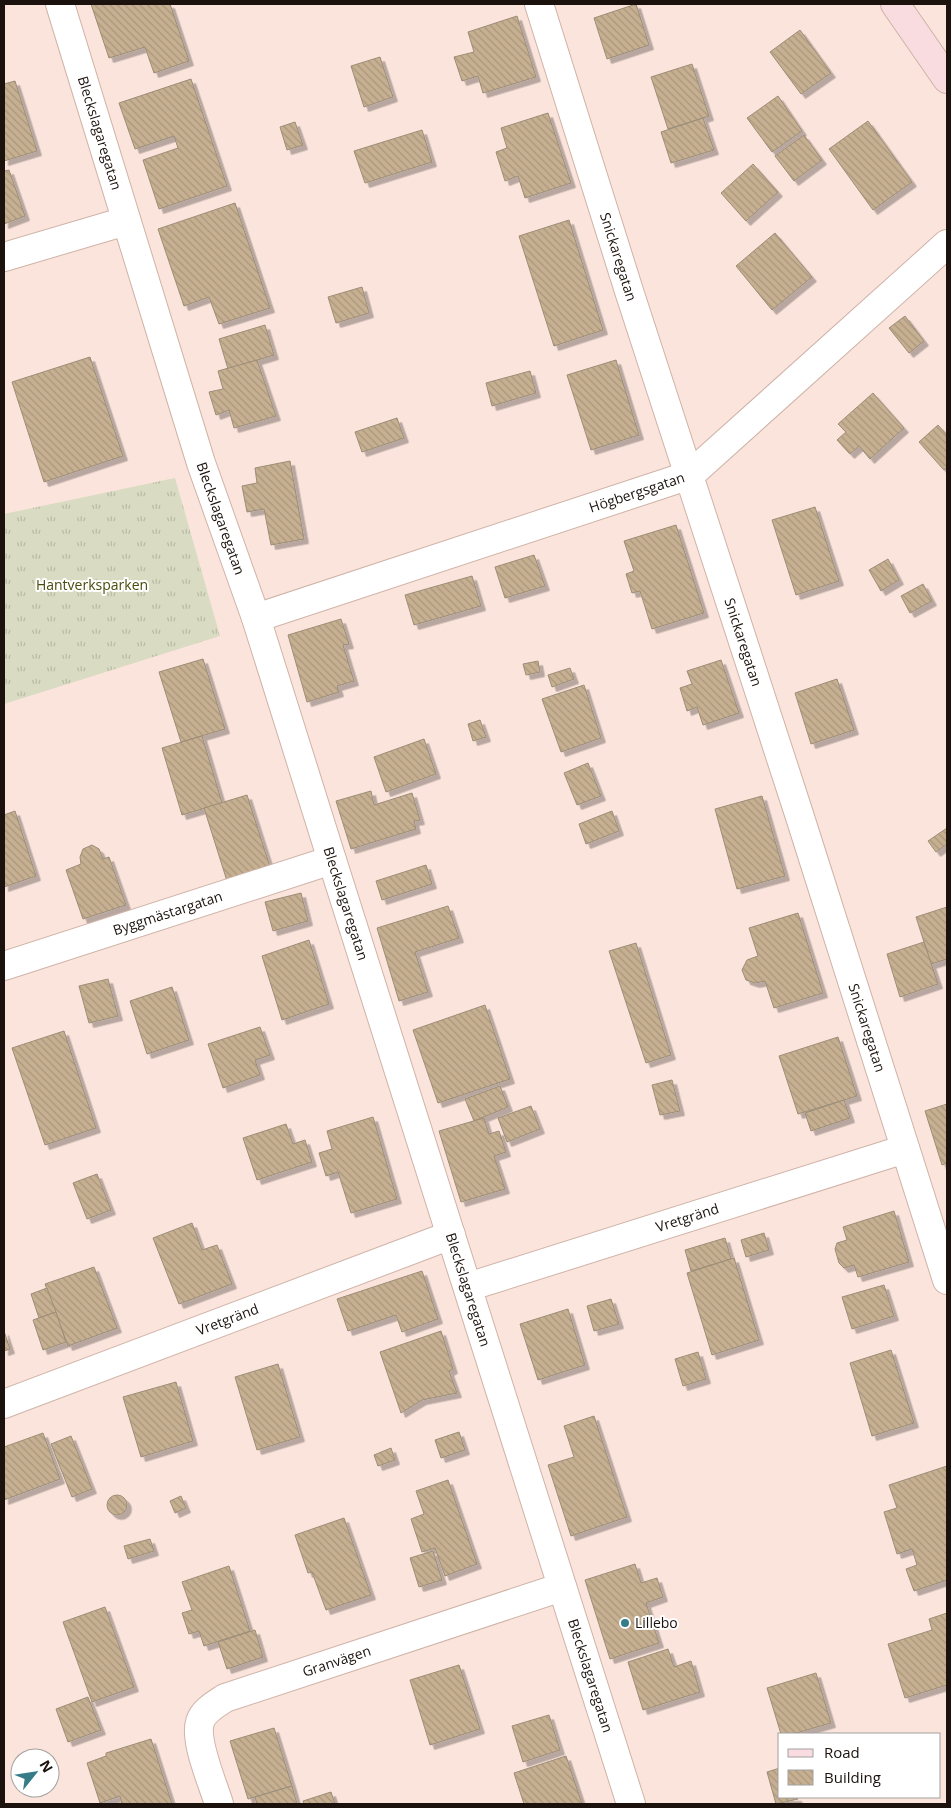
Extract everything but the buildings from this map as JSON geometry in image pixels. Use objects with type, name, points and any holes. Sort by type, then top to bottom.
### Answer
[{"type":"main road","points":[[895,4],[947,79]]},
{"type":"street","name":"Bleckslagaregatan","points":[[60,4],[201,464],[256,618],[631,1804]]},
{"type":"street","name":"Snickaregatan","points":[[539,4],[629,291],[690,475],[947,1280]]},
{"type":"street","points":[[4,258],[126,221]]},
{"type":"street","name":"Högbergsgatan","points":[[256,618],[690,475],[947,244]]},
{"type":"street","name":"Byggmästargatan","points":[[4,966],[332,860]]},
{"type":"street","name":"Vretgränd","points":[[468,1287],[905,1149]]},
{"type":"street","name":"Vretgränd","points":[[4,1404],[451,1235]]},
{"type":"street","name":"Granvägen","points":[[219,1804],[198,1738],[200,1720],[210,1707],[225,1698],[562,1586]]},
{"type":"green space","name":"Hantverksparken","points":[[175,478],[220,636],[4,704],[4,514]]},
{"type":"place","name":"Lillebo","points":[[625,1623]]}]
